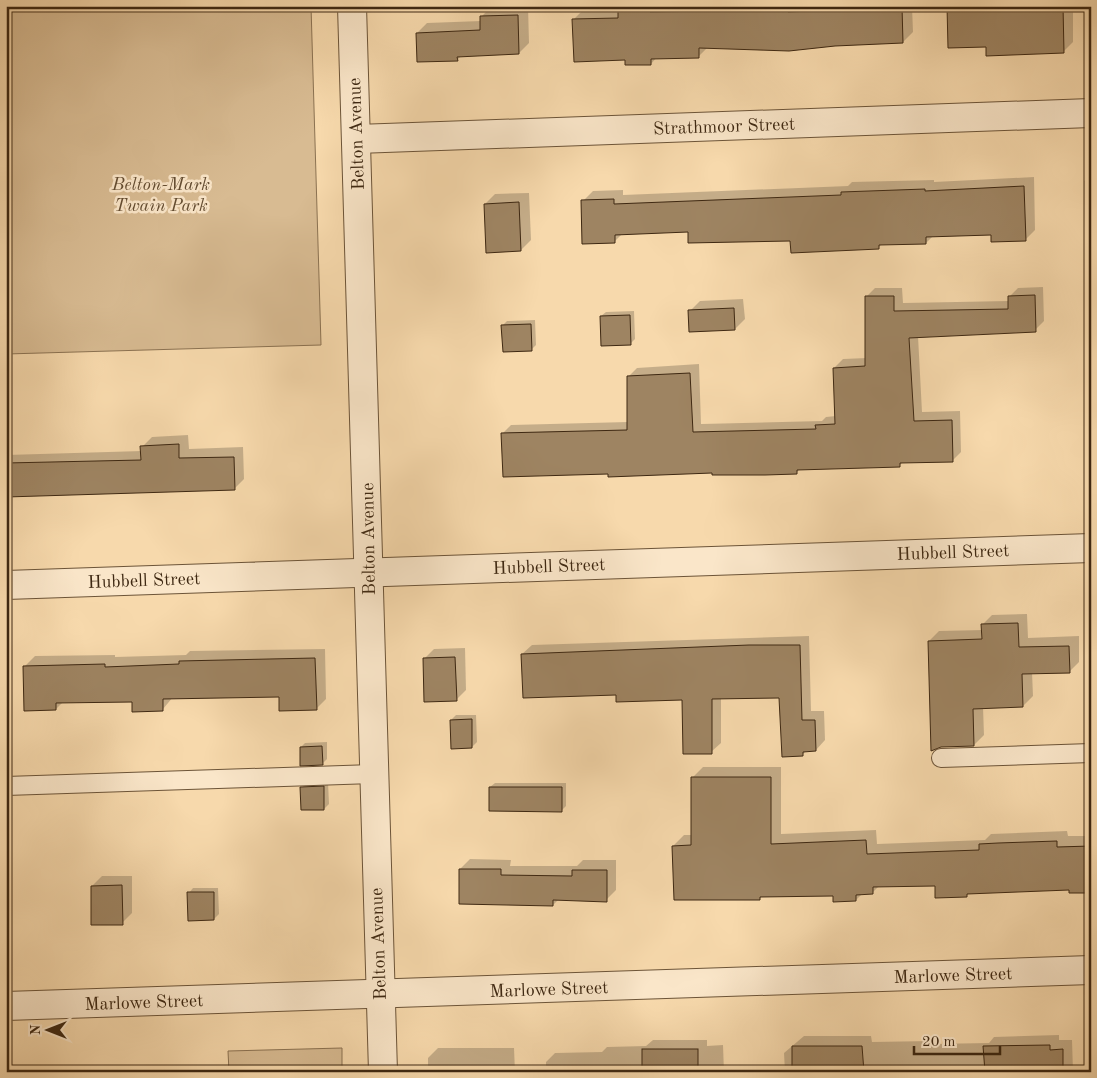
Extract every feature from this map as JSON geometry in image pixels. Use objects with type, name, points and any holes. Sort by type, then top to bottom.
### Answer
[{"type":"street","name":"Belton Avenue","points":[[352,6],[383,1072]]},
{"type":"street","name":"Strathmoor Street","points":[[357,139],[1091,113]]},
{"type":"street","name":"Hubbell Street","points":[[6,585],[1091,548]]},
{"type":"street","name":"Marlowe Street","points":[[6,1006],[1091,970]]},
{"type":"lane","points":[[941,758],[1091,753]]},
{"type":"lane","points":[[6,786],[373,774]]},
{"type":"green space","name":"Belton-Mark Twain Park","points":[[6,6],[311,6],[321,345],[6,354]]},
{"type":"green space","points":[[342,1048],[342,1072],[229,1072],[228,1051]]},
{"type":"building","points":[[756,6],[788,6],[788,12],[902,7],[903,43],[835,46],[789,51],[699,48],[699,58],[651,59],[651,65],[625,65],[625,60],[574,62],[572,19],[618,18],[618,9],[650,9],[650,12],[756,10]]},
{"type":"building","points":[[947,6],[1063,6],[1064,53],[986,56],[986,47],[948,48]]},
{"type":"building","points":[[518,15],[519,54],[457,57],[458,61],[417,62],[416,33],[480,30],[480,16]]},
{"type":"building","points":[[1024,186],[1026,241],[991,242],[991,235],[926,237],[926,244],[879,245],[879,249],[791,253],[790,241],[688,243],[688,232],[615,235],[615,243],[582,244],[581,200],[614,199],[614,204],[841,195],[841,192],[925,189],[925,191]]},
{"type":"building","points":[[519,202],[521,251],[486,253],[484,204]]},
{"type":"building","points":[[1035,295],[1036,332],[909,338],[914,421],[952,420],[953,462],[900,463],[900,467],[797,470],[797,474],[712,475],[712,473],[608,477],[608,474],[503,477],[501,433],[627,430],[627,376],[690,373],[693,432],[816,429],[815,425],[835,424],[833,368],[865,366],[865,296],[894,296],[894,311],[1008,309],[1008,296]]},
{"type":"building","points":[[734,308],[735,330],[689,332],[688,310]]},
{"type":"building","points":[[630,315],[631,345],[601,346],[600,316]]},
{"type":"building","points":[[531,324],[532,351],[503,352],[501,325]]},
{"type":"building","points":[[179,444],[179,458],[234,457],[235,490],[6,497],[6,463],[141,460],[140,446]]},
{"type":"building","points":[[1018,623],[1019,647],[1069,646],[1070,673],[1022,674],[1023,707],[973,709],[974,746],[941,747],[931,751],[928,641],[982,639],[981,624]]},
{"type":"building","points":[[749,645],[800,645],[802,720],[815,720],[816,751],[803,752],[803,756],[782,757],[779,698],[712,699],[712,754],[683,754],[682,700],[616,702],[616,695],[523,698],[521,654]]},
{"type":"building","points":[[455,657],[457,701],[424,702],[423,658]]},
{"type":"building","points":[[315,658],[317,710],[279,711],[279,697],[163,699],[163,711],[132,712],[132,702],[56,703],[56,710],[24,711],[23,666],[105,664],[105,667],[179,664],[179,661]]},
{"type":"building","points":[[472,719],[472,748],[451,749],[450,720]]},
{"type":"building","points":[[322,746],[323,765],[300,766],[300,747]]},
{"type":"building","points":[[691,777],[771,777],[771,844],[866,840],[867,854],[979,850],[979,844],[998,843],[1057,841],[1057,847],[1091,846],[1091,893],[1069,893],[1069,890],[967,894],[967,897],[935,898],[935,886],[873,887],[873,894],[856,895],[856,901],[833,902],[833,896],[760,897],[760,900],[674,900],[672,846],[691,845]]},
{"type":"building","points":[[324,786],[324,810],[301,810],[300,787]]},
{"type":"building","points":[[489,787],[562,787],[562,812],[489,811]]},
{"type":"building","points":[[459,869],[501,869],[501,875],[572,876],[572,870],[607,870],[607,902],[553,900],[553,906],[459,904]]},
{"type":"building","points":[[122,885],[123,925],[91,925],[91,886]]},
{"type":"building","points":[[187,892],[214,892],[214,920],[188,921]]},
{"type":"building","points":[[1050,1045],[1050,1050],[1063,1049],[1063,1072],[985,1072],[983,1046]]},
{"type":"building","points":[[792,1046],[862,1046],[864,1072],[792,1072]]},
{"type":"building","points":[[642,1049],[698,1049],[698,1072],[642,1072]]}]
